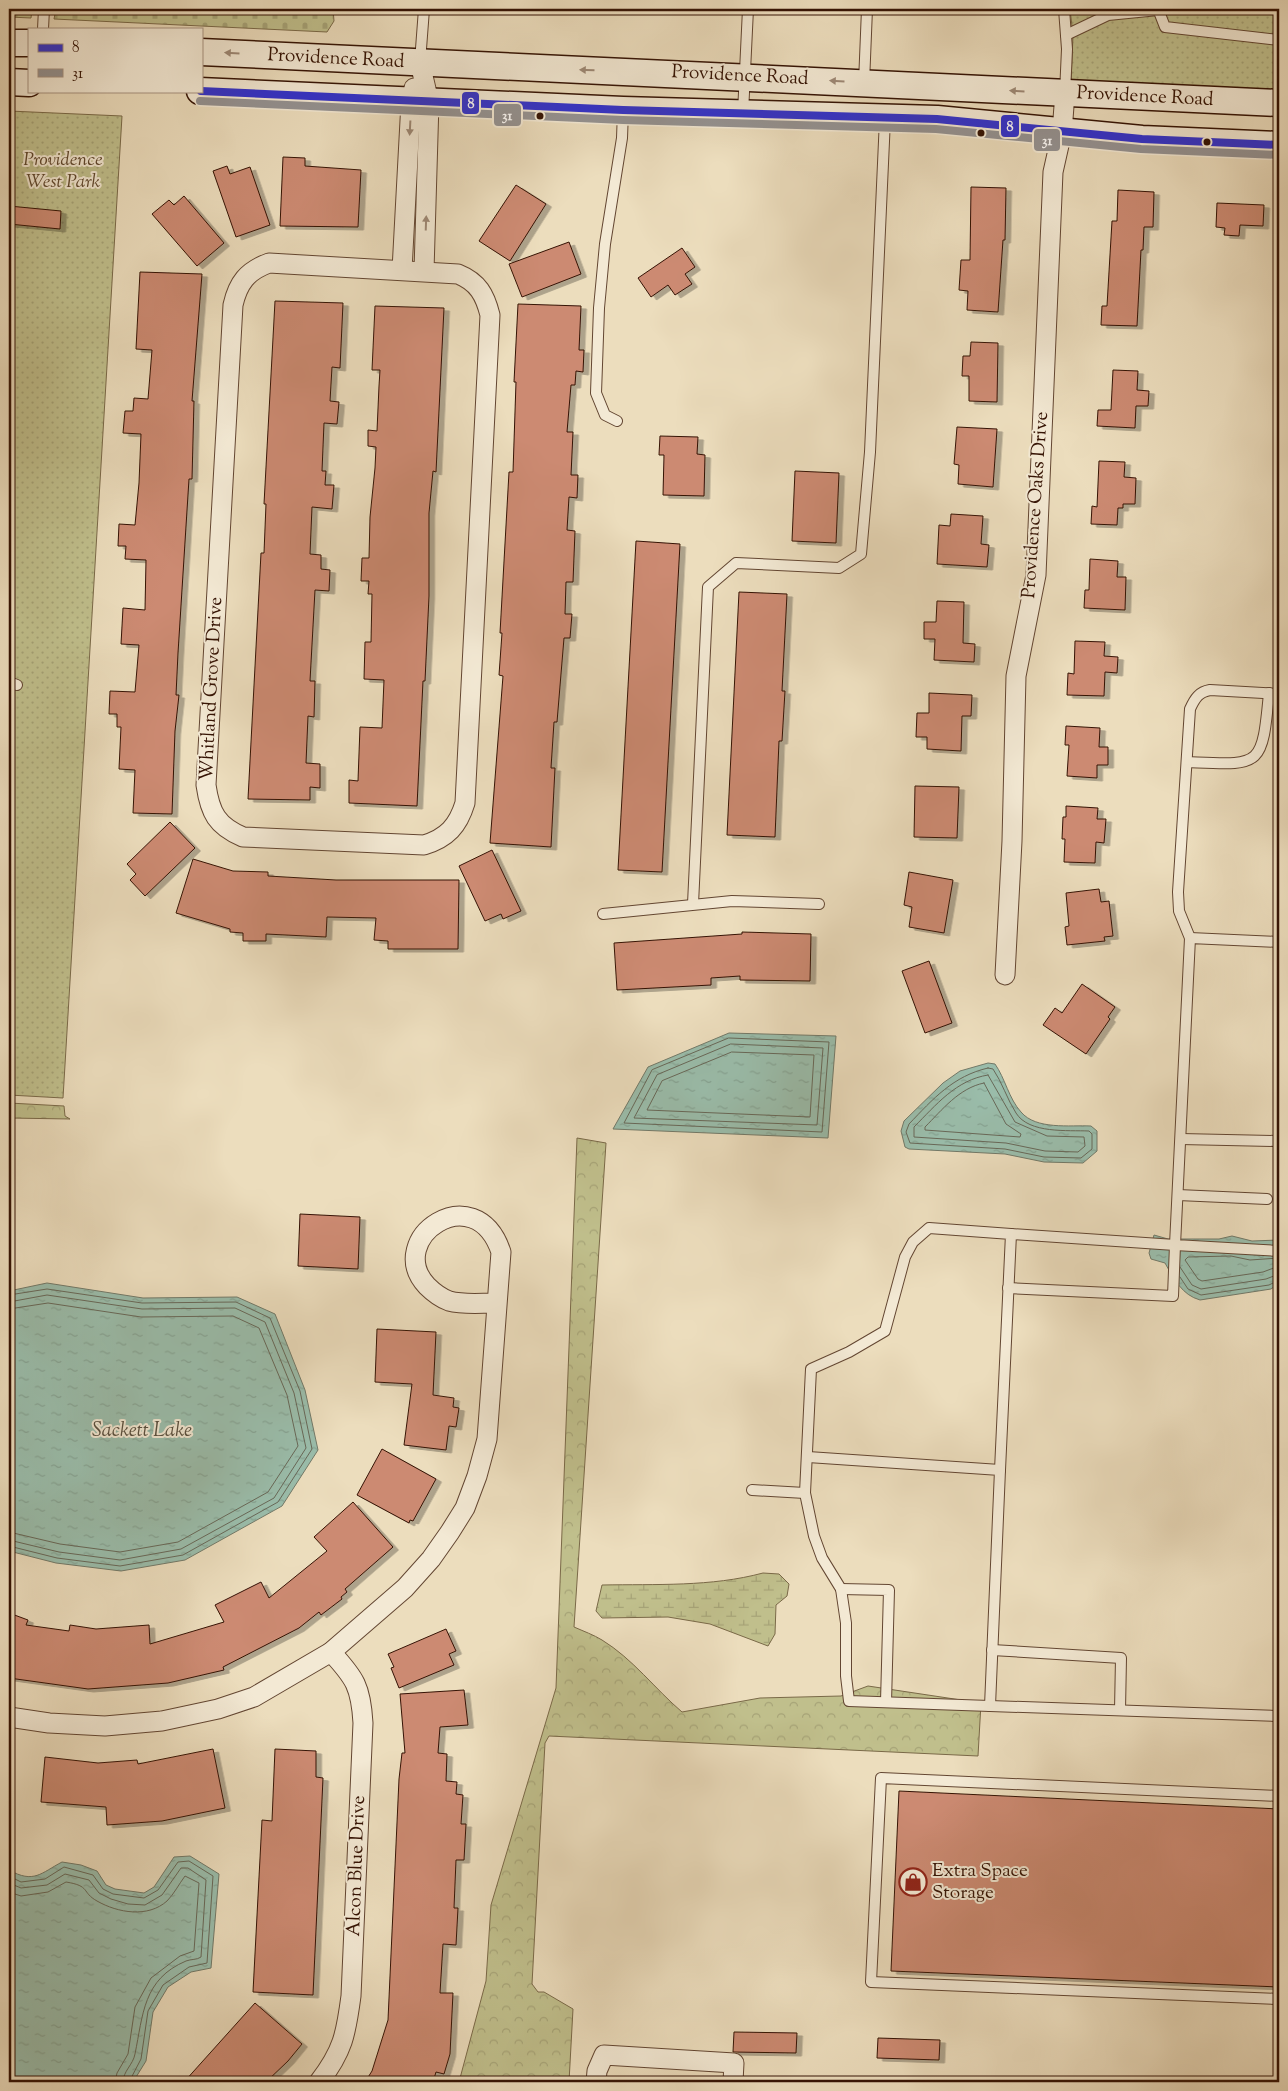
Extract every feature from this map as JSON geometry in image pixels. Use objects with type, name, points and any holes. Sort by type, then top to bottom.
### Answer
[{"type":"main road","points":[[9,42],[28,43]]},
{"type":"main road","name":"Providence Road","points":[[202,52],[745,76],[1279,103]]},
{"type":"main road","points":[[9,82],[28,83]]},
{"type":"main road","name":"Providence Road","points":[[202,91],[623,110],[937,119],[1142,140],[1279,145]]},
{"type":"street","points":[[420,63],[424,271]]},
{"type":"street","name":"Providence Oaks Drive","points":[[1005,976],[1016,676],[1036,575],[1053,172],[1062,132],[1065,93]]},
{"type":"street","points":[[402,270],[420,102]]},
{"type":"street","name":"Whitland Grove Drive","points":[[269,263],[424,271],[458,274],[470,279],[479,286],[486,299],[490,315],[465,804],[460,818],[452,831],[439,841],[424,846],[243,837],[228,831],[216,818],[209,803],[206,785],[232,305],[236,289],[244,277],[255,268],[269,263]]},
{"type":"street","points":[[9,1717],[49,1723],[96,1726],[189,1717],[254,1697],[331,1652],[406,1588],[431,1559],[465,1508],[487,1439],[500,1252],[496,1239],[489,1228],[480,1221],[464,1216],[452,1216],[430,1228],[421,1238],[416,1252],[416,1265],[421,1279],[433,1292],[446,1300],[458,1303],[495,1303]]},
{"type":"street","name":"Alcon Blue Drive","points":[[319,2082],[334,2062],[345,2036],[351,1996],[364,1723],[362,1698],[352,1676],[331,1652]]},
{"type":"street","points":[[596,2082],[597,2071],[604,2056],[734,2063],[733,2082]]},
{"type":"lane","points":[[43,28],[44,9]]},
{"type":"lane","points":[[420,63],[424,9]]},
{"type":"lane","points":[[743,114],[748,9]]},
{"type":"lane","points":[[864,83],[867,9]]},
{"type":"lane","points":[[1064,9],[1066,35],[1065,93]]},
{"type":"lane","points":[[1066,35],[1108,15],[1158,10],[1165,27],[1279,40]]},
{"type":"lane","points":[[617,421],[605,415],[596,393],[599,308],[605,244],[622,138],[623,110]]},
{"type":"lane","points":[[693,904],[708,587],[736,563],[839,568],[861,554],[870,452],[885,119]]},
{"type":"lane","points":[[1008,1288],[1174,1296],[1190,938],[1179,911],[1178,892],[1190,709],[1201,692],[1210,690],[1274,694],[1262,749],[1256,757],[1234,764],[1187,762]]},
{"type":"lane","points":[[603,914],[732,901],[819,904]]},
{"type":"lane","points":[[1190,938],[1279,942]]},
{"type":"lane","points":[[1181,1139],[1276,1141]]},
{"type":"lane","points":[[1178,1195],[1267,1199]]},
{"type":"lane","points":[[1279,1251],[930,1228],[913,1242],[905,1257],[884,1331],[849,1352],[811,1369],[805,1493],[814,1536],[822,1558],[841,1588],[846,1623],[846,1676],[849,1701],[1279,1716]]},
{"type":"lane","points":[[990,1706],[1011,1234]]},
{"type":"lane","points":[[808,1457],[1000,1470]]},
{"type":"lane","points":[[752,1490],[805,1493]]},
{"type":"lane","points":[[841,1588],[889,1590],[886,1702]]},
{"type":"lane","points":[[992,1650],[1121,1658],[1120,1710]]},
{"type":"lane","points":[[1279,1796],[881,1778],[871,1982],[1279,1999]]},
{"type":"green space","points":[[9,9],[32,9],[31,18],[9,17]]},
{"type":"green space","points":[[56,9],[333,9],[334,21],[327,32],[54,19]]},
{"type":"green space","points":[[1070,9],[1279,9],[1279,90],[1071,82],[1073,35]]},
{"type":"green space","name":"Providence West Park","points":[[9,111],[122,116],[63,1098],[9,1095]]},
{"type":"green space","points":[[9,1103],[64,1106],[65,1116],[70,1119],[9,1118]]},
{"type":"green space","points":[[577,1138],[606,1143],[574,1627],[599,1638],[624,1656],[682,1712],[760,1698],[841,1696],[868,1686],[981,1703],[978,1756],[549,1736],[545,1743],[532,1984],[538,1992],[544,1992],[573,2009],[569,2082],[459,2082],[486,1981],[491,1905],[556,1688]]},
{"type":"green space","points":[[763,1573],[779,1574],[789,1584],[787,1596],[776,1605],[775,1634],[768,1646],[710,1624],[668,1617],[602,1618],[596,1611],[602,1585],[703,1583]]},
{"type":"water","points":[[729,1033],[836,1036],[828,1138],[613,1129],[648,1067]]},
{"type":"water","points":[[988,1063],[995,1064],[1013,1101],[1027,1118],[1044,1124],[1091,1126],[1097,1131],[1097,1151],[1083,1163],[1044,1162],[1005,1154],[909,1149],[905,1147],[901,1131],[904,1121],[943,1083],[960,1071]]},
{"type":"water","points":[[1154,1235],[1168,1239],[1219,1239],[1232,1236],[1252,1241],[1279,1240],[1279,1283],[1271,1289],[1200,1300],[1194,1298],[1179,1286],[1165,1263],[1151,1259],[1149,1253]]},
{"type":"water","name":"Sackett Lake","points":[[47,1283],[143,1298],[237,1297],[275,1314],[305,1390],[318,1450],[282,1506],[185,1560],[121,1571],[56,1563],[9,1551],[9,1291]]},
{"type":"water","points":[[190,1856],[219,1874],[211,1968],[191,1972],[168,1987],[153,2012],[146,2061],[133,2082],[9,2082],[9,1870],[31,1877],[43,1873],[62,1862],[81,1865],[97,1871],[106,1885],[115,1889],[144,1893],[154,1887],[174,1857]]},
{"type":"building","points":[[283,157],[305,158],[305,166],[361,170],[358,227],[280,226]]},
{"type":"building","points":[[227,166],[230,174],[250,167],[270,225],[236,237],[213,171]]},
{"type":"building","points":[[516,185],[546,204],[510,261],[479,241]]},
{"type":"building","points":[[971,187],[1006,188],[1005,240],[1003,240],[998,312],[967,310],[968,291],[959,290],[961,260],[970,260]]},
{"type":"building","points":[[1118,190],[1154,192],[1153,227],[1144,227],[1143,250],[1141,250],[1137,326],[1101,325],[1102,306],[1107,306],[1112,221],[1117,221]]},
{"type":"building","points":[[184,196],[224,243],[197,266],[152,214],[169,200],[174,205]]},
{"type":"building","points":[[1217,203],[1264,205],[1263,226],[1240,225],[1239,236],[1224,235],[1225,228],[1216,227]]},
{"type":"building","points":[[9,206],[61,211],[60,229],[9,224]]},
{"type":"building","points":[[569,242],[581,274],[522,297],[509,264]]},
{"type":"building","points":[[682,248],[695,267],[685,274],[692,284],[675,295],[668,285],[651,297],[638,278]]},
{"type":"building","points":[[140,272],[202,274],[192,401],[194,401],[192,479],[189,479],[178,653],[176,695],[179,695],[175,731],[172,814],[133,813],[135,770],[119,769],[121,727],[117,727],[117,714],[109,714],[110,691],[135,692],[139,645],[121,644],[123,608],[145,610],[146,560],[125,559],[126,546],[118,546],[119,524],[135,525],[139,483],[141,434],[123,433],[125,411],[133,411],[134,398],[148,399],[152,350],[136,349]]},
{"type":"building","points":[[275,301],[343,303],[340,368],[332,367],[330,401],[339,402],[337,424],[324,423],[322,471],[326,471],[325,485],[334,485],[332,509],[312,507],[310,554],[321,555],[321,569],[330,570],[329,591],[315,590],[310,681],[315,681],[314,717],[308,716],[306,763],[320,764],[320,788],[310,787],[310,800],[248,799],[261,553],[264,553],[266,504],[264,504]]},
{"type":"building","points":[[518,304],[581,306],[579,350],[584,350],[583,372],[576,371],[575,385],[571,385],[567,432],[573,432],[571,475],[578,475],[577,498],[569,497],[567,530],[575,531],[573,582],[566,582],[565,614],[572,614],[570,638],[564,638],[557,722],[554,722],[551,768],[555,768],[551,847],[490,843],[503,676],[499,675],[502,633],[500,633],[509,472],[513,472],[516,382],[514,382]]},
{"type":"building","points":[[375,306],[444,308],[436,472],[433,471],[429,513],[429,596],[417,806],[349,803],[349,780],[358,781],[360,727],[382,728],[384,680],[364,679],[365,642],[371,642],[372,594],[368,594],[369,581],[361,581],[362,558],[369,558],[370,517],[376,447],[368,446],[368,430],[377,431],[380,370],[372,370]]},
{"type":"building","points":[[971,342],[998,343],[997,402],[969,401],[969,376],[962,376],[963,356],[970,356]]},
{"type":"building","points":[[1113,370],[1138,371],[1137,390],[1149,391],[1148,406],[1136,406],[1135,428],[1097,426],[1098,410],[1111,410]]},
{"type":"building","points":[[957,427],[997,429],[993,487],[958,484],[959,465],[954,464]]},
{"type":"building","points":[[660,436],[698,437],[697,454],[705,455],[704,496],[663,495],[664,455],[659,455]]},
{"type":"building","points":[[1099,461],[1125,462],[1124,477],[1136,478],[1135,504],[1123,504],[1123,508],[1118,508],[1117,525],[1091,524],[1092,506],[1097,507]]},
{"type":"building","points":[[795,471],[839,473],[836,543],[792,541]]},
{"type":"building","points":[[951,514],[983,516],[981,544],[989,545],[987,567],[937,564],[939,525],[950,526]]},
{"type":"building","points":[[636,541],[680,544],[662,872],[618,870]]},
{"type":"building","points":[[1090,559],[1118,561],[1117,577],[1126,577],[1125,610],[1084,608],[1085,590],[1089,590]]},
{"type":"building","points":[[739,592],[787,594],[782,691],[785,691],[782,741],[779,741],[775,837],[727,835]]},
{"type":"building","points":[[937,601],[964,602],[963,643],[975,644],[974,662],[934,660],[935,639],[924,639],[924,622],[936,622]]},
{"type":"building","points":[[1075,641],[1105,642],[1104,656],[1118,657],[1117,673],[1105,672],[1104,696],[1067,695],[1068,673],[1074,674]]},
{"type":"building","points":[[929,693],[972,695],[971,716],[962,716],[961,751],[927,749],[927,737],[916,737],[917,713],[929,713]]},
{"type":"building","points":[[1066,726],[1100,728],[1099,747],[1108,747],[1108,765],[1097,765],[1097,778],[1067,776],[1069,745],[1065,745]]},
{"type":"building","points":[[915,786],[959,787],[957,838],[914,837]]},
{"type":"building","points":[[1066,806],[1098,808],[1097,819],[1106,819],[1104,843],[1096,842],[1095,863],[1064,862],[1065,839],[1062,839],[1063,817],[1066,817]]},
{"type":"building","points":[[170,822],[195,848],[145,896],[130,880],[136,874],[127,864]]},
{"type":"building","points":[[492,850],[521,911],[503,919],[501,914],[485,921],[459,866]]},
{"type":"building","points":[[193,859],[233,871],[268,872],[268,876],[336,880],[459,880],[458,949],[388,949],[388,941],[374,940],[376,918],[327,917],[326,937],[266,934],[266,941],[243,941],[243,933],[230,932],[230,929],[176,913]]},
{"type":"building","points":[[909,872],[953,880],[944,933],[909,927],[912,907],[904,905]]},
{"type":"building","points":[[1099,889],[1101,902],[1109,901],[1113,936],[1104,937],[1105,941],[1067,945],[1065,927],[1069,926],[1066,893]]},
{"type":"building","points":[[742,932],[811,934],[810,981],[740,980],[740,976],[711,978],[711,985],[617,990],[614,943],[742,934]]},
{"type":"building","points":[[929,961],[952,1023],[925,1033],[902,971]]},
{"type":"building","points":[[1082,984],[1115,1007],[1108,1017],[1110,1019],[1086,1054],[1043,1025],[1055,1008],[1062,1013]]},
{"type":"building","points":[[300,1214],[360,1217],[358,1269],[298,1266]]},
{"type":"building","points":[[377,1329],[436,1332],[433,1395],[454,1398],[453,1407],[459,1408],[456,1427],[449,1426],[446,1450],[404,1445],[412,1384],[375,1382]]},
{"type":"building","points":[[382,1449],[436,1479],[413,1521],[410,1520],[409,1523],[357,1495]]},
{"type":"building","points":[[353,1502],[393,1547],[345,1589],[347,1592],[341,1597],[342,1599],[321,1615],[319,1612],[299,1628],[223,1667],[224,1670],[168,1683],[88,1689],[9,1678],[9,1613],[28,1620],[26,1625],[69,1631],[70,1625],[96,1629],[149,1625],[150,1644],[224,1622],[215,1605],[261,1582],[269,1598],[327,1551],[314,1537]]},
{"type":"building","points":[[446,1629],[456,1651],[449,1654],[454,1665],[399,1688],[391,1668],[394,1667],[388,1654]]},
{"type":"building","points":[[464,1690],[468,1725],[440,1727],[438,1753],[447,1754],[446,1781],[457,1782],[456,1794],[463,1795],[461,1824],[466,1824],[464,1860],[456,1860],[454,1908],[458,1908],[456,1945],[443,1944],[440,1993],[453,1993],[450,2054],[444,2074],[436,2072],[433,2082],[365,2082],[372,2071],[388,2020],[399,1779],[402,1753],[405,1753],[400,1694]]},
{"type":"building","points":[[213,1749],[225,1808],[162,1821],[107,1825],[106,1807],[41,1802],[45,1757],[98,1763],[137,1760],[138,1764]]},
{"type":"building","points":[[275,1749],[316,1751],[316,1777],[323,1778],[313,1995],[253,1992],[262,1820],[272,1821]]},
{"type":"building","points":[[899,1791],[1279,1809],[1279,1987],[891,1971]]},
{"type":"building","points":[[255,2003],[302,2044],[288,2061],[266,2082],[184,2082]]},
{"type":"building","points":[[734,2032],[797,2033],[796,2053],[733,2052]]},
{"type":"building","points":[[878,2038],[940,2040],[939,2060],[877,2058]]},
{"type":"transit line","name":"8","points":[[202,91],[623,110],[937,119],[1142,139],[1279,145]]},
{"type":"transit line","name":"31","points":[[200,101],[623,120],[936,129],[1141,149],[1279,155]]},
{"type":"place","name":"Extra Space Storage","points":[[913,1882]]}]
